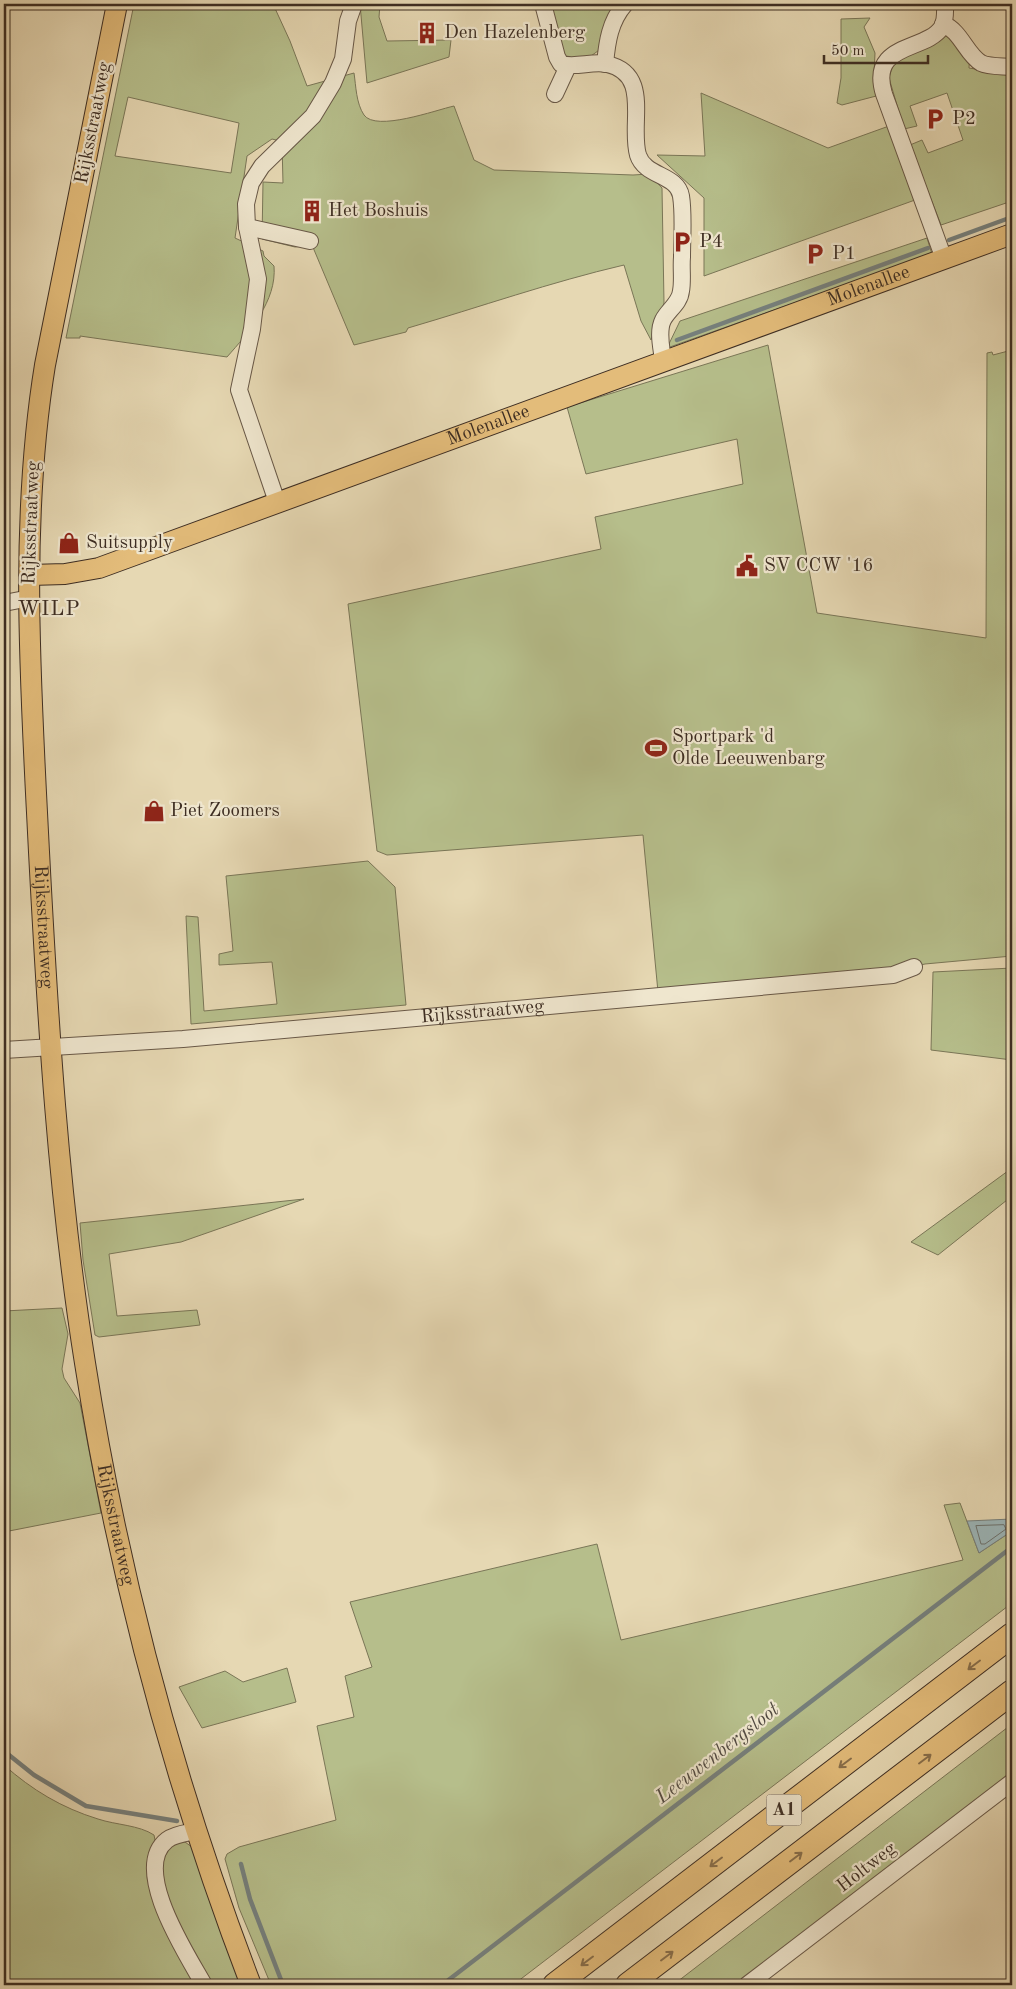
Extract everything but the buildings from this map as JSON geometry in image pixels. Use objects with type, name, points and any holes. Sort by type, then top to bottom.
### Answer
[{"type":"highway","name":"A1","points":[[555,1985],[1012,1635]]},
{"type":"highway","name":"A1","points":[[628,1985],[1012,1692]]},
{"type":"main road","name":"Rijksstraatweg","points":[[117,4],[39,399],[32,490],[30,575],[32,694],[50,1049],[68,1240],[85,1363],[99,1443],[136,1621],[196,1830],[251,1985]]},
{"type":"main road","name":"Molenallee","points":[[30,575],[65,574],[99,568],[1012,234]]},
{"type":"street","points":[[277,502],[239,390],[252,329],[258,279],[247,227],[246,204],[256,174],[275,151],[313,116],[333,83],[343,59],[348,21],[354,4]]},
{"type":"street","points":[[543,4],[557,57],[561,64],[568,66],[605,64],[623,69],[631,80],[637,114],[638,156],[643,164],[674,183],[681,195],[681,293],[662,322],[660,334],[663,361]]},
{"type":"street","points":[[605,64],[607,44],[614,20],[625,4]]},
{"type":"street","points":[[944,15],[974,57],[983,64],[1012,67]]},
{"type":"street","points":[[944,15],[936,33],[894,54],[884,67],[881,80],[884,94],[944,259]]},
{"type":"street","points":[[555,94],[568,66]]},
{"type":"street","points":[[247,227],[310,241]]},
{"type":"street","points":[[4,603],[30,598]]},
{"type":"street","name":"Rijksstraatweg","points":[[50,1049],[884,976],[893,975],[914,967]]},
{"type":"street","points":[[4,1050],[50,1049]]},
{"type":"street","name":"Holtweg","points":[[747,1985],[1012,1782]]},
{"type":"street","points":[[196,1830],[173,1837],[164,1843],[158,1858],[156,1873],[157,1888],[168,1919],[204,1985]]},
{"type":"green space","points":[[134,4],[273,4],[290,41],[307,86],[354,73],[359,105],[364,115],[371,120],[393,121],[454,106],[474,160],[494,170],[649,174],[662,188],[664,303],[651,340],[641,321],[624,265],[543,287],[408,328],[406,332],[354,345],[312,245],[295,247],[262,239],[263,182],[283,183],[282,144],[280,141],[272,139],[247,156],[235,238],[263,251],[264,256],[274,266],[274,279],[266,304],[260,315],[227,357],[80,336],[80,338],[66,338]],"holes":[[[128,97],[239,123],[231,173],[115,156]]]},
{"type":"green space","points":[[360,4],[380,4],[379,17],[387,41],[451,40],[449,57],[367,83]]},
{"type":"green space","points":[[548,4],[620,4],[602,48],[584,61],[566,58]]},
{"type":"green space","points":[[870,18],[864,27],[875,53],[874,75],[880,95],[842,105],[837,103],[841,78],[841,19]]},
{"type":"green space","points":[[949,32],[970,49],[969,68],[1012,75],[1012,201],[941,225],[910,145],[922,140],[928,153],[963,140],[947,93],[910,106],[917,126],[904,129],[889,78],[893,64]]},
{"type":"green space","points":[[701,93],[828,148],[889,126],[915,200],[704,276],[704,198],[657,155],[705,156]]},
{"type":"green space","points":[[927,238],[932,254],[667,348],[680,321]]},
{"type":"green space","name":"Sportpark 'd Olde Leeuwenbarg","points":[[768,345],[817,613],[986,638],[987,353],[992,352],[993,355],[1012,350],[1012,956],[925,964],[894,971],[658,992],[643,835],[387,855],[377,851],[348,604],[601,549],[595,517],[743,484],[737,439],[586,474],[567,407]]},
{"type":"green space","points":[[368,861],[395,887],[406,1005],[191,1024],[186,916],[198,917],[204,1011],[277,1004],[272,962],[219,965],[219,954],[233,951],[226,876]]},
{"type":"green space","points":[[1012,968],[1012,1060],[931,1050],[933,972]]},
{"type":"green space","points":[[1012,1168],[1012,1196],[938,1255],[911,1242]]},
{"type":"green space","points":[[304,1199],[181,1242],[109,1254],[117,1316],[197,1310],[200,1325],[99,1337],[95,1335],[83,1260],[80,1223]]},
{"type":"green space","points":[[62,1308],[68,1334],[62,1369],[64,1378],[80,1403],[101,1513],[4,1532],[4,1311]]},
{"type":"green space","points":[[960,1503],[979,1553],[1012,1531],[1012,1603],[513,1985],[271,1985],[239,1908],[225,1859],[227,1854],[239,1847],[336,1820],[317,1726],[354,1717],[345,1676],[372,1667],[350,1602],[597,1544],[621,1640],[963,1560],[944,1505]]},
{"type":"green space","points":[[287,1668],[296,1702],[202,1728],[179,1687],[225,1671],[243,1682]]},
{"type":"green space","points":[[1012,1724],[1012,1778],[741,1985],[673,1985]]},
{"type":"green space","points":[[4,1765],[25,1782],[60,1804],[85,1815],[141,1829],[154,1835],[156,1845],[153,1870],[199,1985],[4,1985]]},
{"type":"green space","points":[[185,1842],[196,1850],[244,1985],[208,1985],[173,1921],[160,1866],[171,1844]]},
{"type":"water","points":[[1012,1519],[1012,1531],[979,1553],[967,1521]]},
{"type":"waterway","points":[[949,240],[1012,217]]},
{"type":"waterway","points":[[677,340],[928,248]]},
{"type":"waterway","name":"Leeuwenbergsloot","points":[[442,1985],[1012,1547]]},
{"type":"waterway","name":"Leeuwenbergsloot","points":[[4,1751],[34,1775],[86,1806],[177,1821]]},
{"type":"waterway","name":"Leeuwenbergsloot","points":[[241,1864],[250,1899],[283,1985]]},
{"type":"place","name":"Den Hazelenberg","points":[[427,33]]},
{"type":"place","name":"P2","points":[[935,119]]},
{"type":"place","name":"Het Boshuis","points":[[312,211]]},
{"type":"place","name":"P4","points":[[682,242]]},
{"type":"place","name":"P1","points":[[815,254]]},
{"type":"place","name":"Suitsupply","points":[[69,543]]},
{"type":"place","name":"SV CCW '16","points":[[747,566]]},
{"type":"place","name":"Sportpark 'd Olde Leeuwenbarg","points":[[656,748]]},
{"type":"place","name":"Piet Zoomers","points":[[154,811]]},
{"type":"district","name":"WILP","points":[[49,609]]}]
